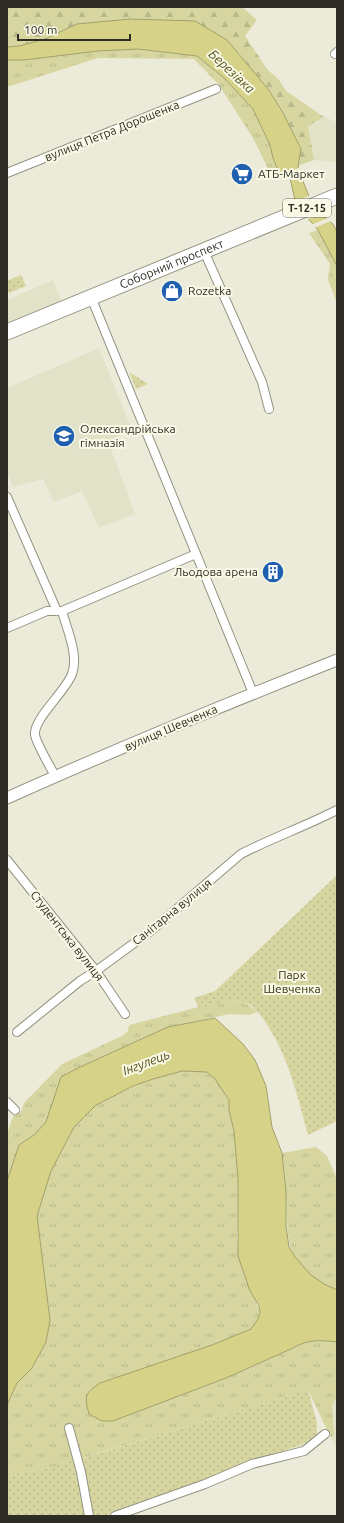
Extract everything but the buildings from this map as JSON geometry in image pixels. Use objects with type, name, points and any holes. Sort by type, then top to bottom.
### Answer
[{"type":"highway","name":"Соборний проспект","points":[[7,332],[336,196]]},
{"type":"main road","name":"вулиця Шевченка","points":[[7,798],[55,776],[337,660]]},
{"type":"street","name":"вулиця Петра Дорошенка","points":[[7,174],[216,89]]},
{"type":"street","points":[[204,251],[262,382],[270,409]]},
{"type":"street","points":[[91,298],[253,694]]},
{"type":"street","points":[[7,497],[60,611],[73,653],[72,673],[68,682],[37,723],[35,734],[55,776]]},
{"type":"street","points":[[7,628],[47,611],[60,611],[196,554]]},
{"type":"street","name":"Санітарна вулиця","points":[[17,1032],[80,982],[152,930],[241,854],[256,846],[315,822],[337,810]]},
{"type":"street","name":"Студентська вулиця","points":[[7,860],[96,971],[125,1014]]},
{"type":"street","points":[[7,1102],[15,1110]]},
{"type":"street","points":[[69,1428],[81,1472],[89,1516]]},
{"type":"street","points":[[115,1516],[205,1484],[252,1464],[304,1451],[326,1434]]},
{"type":"shaded area","points":[[324,117],[337,122],[337,162],[314,160],[308,126]]},
{"type":"shaded area","points":[[53,280],[62,302],[7,326],[7,300]]},
{"type":"shaded area","name":"Олександрійська гімназія","points":[[99,348],[132,430],[108,441],[135,514],[99,528],[82,491],[54,502],[43,479],[13,487],[7,473],[7,388]]},
{"type":"shaded area","points":[[337,1386],[337,1450],[308,1390]]},
{"type":"green space","points":[[7,7],[242,7],[257,20],[245,36],[267,69],[279,80],[286,91],[324,117],[308,126],[314,160],[298,166],[300,149],[282,111],[268,89],[227,40],[77,24],[45,39],[19,46],[7,47]]},
{"type":"green space","points":[[138,49],[197,56],[223,77],[253,109],[270,145],[279,173],[272,177],[253,138],[219,85],[194,59],[98,58],[7,87],[7,60],[24,60],[98,51]]},
{"type":"green space","points":[[318,230],[337,266],[337,303],[328,280],[330,264],[309,233]]},
{"type":"green space","points":[[21,275],[26,286],[9,293],[7,289],[7,281]]},
{"type":"green space","points":[[129,372],[148,384],[136,389]]},
{"type":"green space","name":"Парк Шевченка","points":[[337,875],[337,1121],[308,1135],[296,1090],[286,1061],[264,1020],[249,1004],[240,1001],[222,1002],[199,1008],[194,998],[215,991]]},
{"type":"green space","points":[[222,1001],[245,1003],[257,1012],[249,1015],[230,1014],[168,1027],[61,1077],[46,1122],[34,1135],[19,1145],[7,1181],[7,1134],[13,1116],[22,1110],[24,1103],[62,1064],[122,1036],[128,1031],[129,1025]]},
{"type":"green space","points":[[182,1071],[206,1072],[215,1079],[229,1100],[229,1110],[234,1131],[238,1179],[237,1241],[244,1275],[260,1312],[258,1319],[251,1329],[212,1345],[113,1421],[226,1378],[304,1343],[325,1341],[337,1342],[337,1397],[332,1405],[334,1434],[331,1438],[308,1390],[49,1468],[7,1476],[7,1405],[17,1383],[32,1368],[46,1342],[50,1320],[37,1216],[51,1171],[74,1127],[96,1105],[133,1086]]},
{"type":"green space","points":[[316,1147],[327,1156],[337,1179],[337,1290],[320,1282],[307,1273],[298,1263],[292,1252],[289,1240],[282,1153]]},
{"type":"green space","points":[[308,1390],[317,1423],[317,1434],[302,1445],[254,1460],[210,1479],[104,1516],[93,1516],[80,1459]]},
{"type":"green space","points":[[74,1460],[86,1516],[7,1516],[7,1476],[49,1468]]},
{"type":"water","name":"Березівка","points":[[131,19],[195,21],[227,40],[268,89],[282,111],[301,149],[298,166],[311,201],[325,218],[333,224],[337,232],[337,266],[318,230],[295,200],[290,178],[287,172],[279,173],[270,145],[253,109],[223,77],[197,56],[138,49],[98,51],[24,60],[7,60],[7,47],[19,46],[45,39],[77,24]]},
{"type":"water","name":"Інгулець","points":[[215,1018],[243,1044],[255,1060],[266,1086],[272,1127],[282,1153],[286,1191],[286,1226],[289,1247],[295,1257],[311,1275],[324,1284],[337,1290],[337,1342],[320,1341],[304,1343],[226,1378],[113,1421],[102,1421],[89,1414],[86,1403],[87,1396],[91,1390],[100,1383],[212,1345],[251,1329],[258,1319],[260,1312],[259,1306],[250,1291],[238,1256],[238,1179],[234,1131],[229,1110],[229,1100],[215,1079],[207,1072],[182,1071],[133,1086],[96,1105],[74,1127],[51,1171],[37,1216],[50,1320],[46,1342],[32,1368],[17,1383],[7,1405],[7,1181],[19,1145],[34,1135],[46,1122],[61,1077],[168,1027]]},
{"type":"pier","points":[[301,167],[302,171],[287,177],[286,173]]},
{"type":"pier","points":[[311,195],[323,213],[306,220],[294,202]]},
{"type":"pier","points":[[328,218],[331,221],[314,228],[311,225]]},
{"type":"place","name":"АТБ-Маркет","points":[[242,174]]},
{"type":"place","name":"Rozetka","points":[[172,291]]},
{"type":"place","name":"Олександрійська гімназія","points":[[64,436]]},
{"type":"place","name":"Льодова арена","points":[[273,572]]}]
